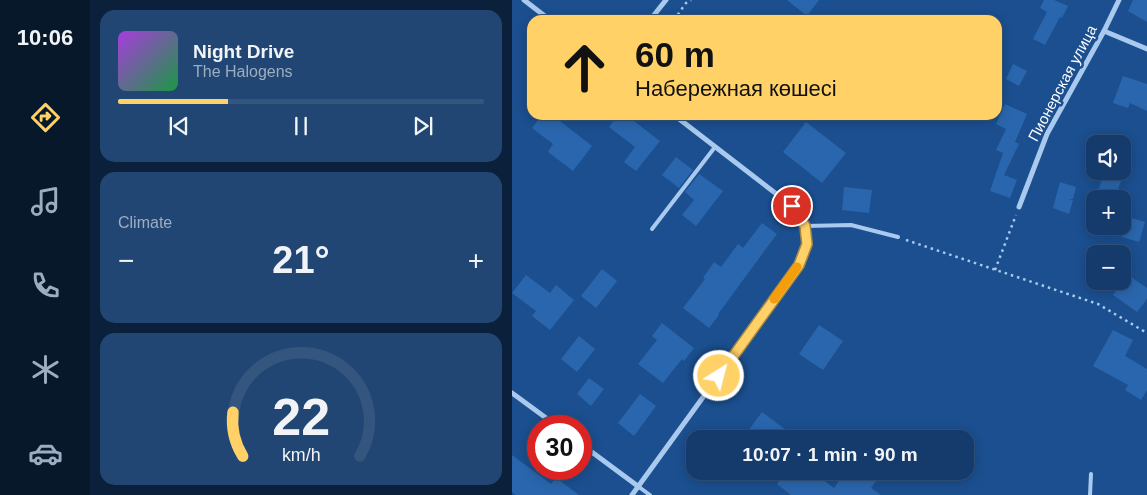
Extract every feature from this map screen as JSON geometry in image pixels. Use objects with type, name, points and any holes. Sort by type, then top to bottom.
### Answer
[{"type":"street","points":[[524,0],[544,15]]},
{"type":"street","points":[[654,15],[666,0]]},
{"type":"street","name":"Пионерская улица","points":[[1019,207],[1047,134],[1119,0]]},
{"type":"street","points":[[1104,31],[1146,49]]},
{"type":"street","points":[[632,495],[799,265],[807,244],[805,226],[792,206],[680,120]]},
{"type":"street","points":[[512,393],[542,415]]},
{"type":"street","points":[[592,452],[639,486]]},
{"type":"lane","points":[[652,229],[715,147]]},
{"type":"lane","points":[[805,226],[851,226],[898,237]]},
{"type":"lane","points":[[1090,495],[1091,474]]},
{"type":"lane","points":[[639,486],[650,495]]},
{"type":"path","points":[[678,15],[686,3],[691,0]]},
{"type":"path","points":[[995,270],[1019,207]]},
{"type":"path","points":[[898,237],[1098,304],[1146,333]]},
{"type":"building","points":[[787,0],[819,0],[806,15]]},
{"type":"building","points":[[1044,0],[1054,0],[1068,6],[1045,45],[1033,39],[1047,12],[1040,8]]},
{"type":"building","points":[[1133,0],[1147,0],[1147,22],[1128,11]]},
{"type":"building","points":[[1013,64],[1027,71],[1019,86],[1006,79]]},
{"type":"building","points":[[1123,76],[1147,84],[1147,111],[1130,103],[1128,108],[1113,103]]},
{"type":"building","points":[[1005,104],[1027,114],[1015,142],[1019,144],[1004,175],[1017,180],[1010,198],[990,191],[1003,153],[996,150],[1006,129],[996,124],[998,120],[1002,120],[1002,111]]},
{"type":"building","points":[[538,120],[561,120],[592,146],[573,171],[548,152],[553,144],[532,128]]},
{"type":"building","points":[[614,120],[633,120],[660,141],[636,171],[624,162],[635,147],[609,127]]},
{"type":"building","points":[[806,122],[846,153],[822,183],[783,152]]},
{"type":"building","points":[[676,157],[693,170],[679,188],[662,175]]},
{"type":"building","points":[[699,174],[723,191],[696,226],[682,215],[694,200],[685,192]]},
{"type":"building","points":[[1102,180],[1121,180],[1118,190],[1098,190]]},
{"type":"building","points":[[1060,182],[1076,187],[1073,199],[1068,199],[1073,200],[1069,214],[1053,208]]},
{"type":"building","points":[[844,187],[872,190],[869,213],[842,210]]},
{"type":"building","points":[[1131,218],[1145,222],[1139,242],[1122,237],[1123,235],[1131,235]]},
{"type":"building","points":[[762,223],[777,234],[709,328],[683,308],[705,279],[703,278],[714,262],[721,267],[738,244],[743,248]]},
{"type":"building","points":[[602,269],[617,281],[596,308],[581,296]]},
{"type":"building","points":[[526,275],[550,293],[556,285],[574,300],[550,330],[532,316],[536,311],[512,293]]},
{"type":"building","points":[[1131,277],[1147,288],[1147,299],[1137,312],[1113,295],[1117,290],[1131,290]]},
{"type":"building","points":[[662,323],[694,348],[684,361],[682,359],[663,383],[638,364],[657,340],[652,336]]},
{"type":"building","points":[[819,325],[843,341],[823,370],[799,354]]},
{"type":"building","points":[[1113,330],[1133,340],[1125,356],[1147,369],[1147,390],[1141,400],[1125,390],[1128,385],[1093,366]]},
{"type":"building","points":[[579,336],[595,349],[577,372],[561,359]]},
{"type":"building","points":[[589,378],[604,389],[591,406],[577,394]]},
{"type":"building","points":[[640,394],[656,406],[634,436],[618,423]]},
{"type":"building","points":[[762,412],[786,430],[749,430]]},
{"type":"building","points":[[512,455],[527,466],[527,480],[546,480],[551,484],[554,480],[559,480],[579,495],[516,495],[512,492]]},
{"type":"building","points":[[780,480],[823,480],[834,488],[840,480],[877,480],[871,488],[881,495],[791,495],[777,484]]},
{"type":"slow traffic","points":[[774,299],[797,267]]},
{"type":"route","points":[[719,376],[799,265],[807,244],[805,226],[792,206]]}]
